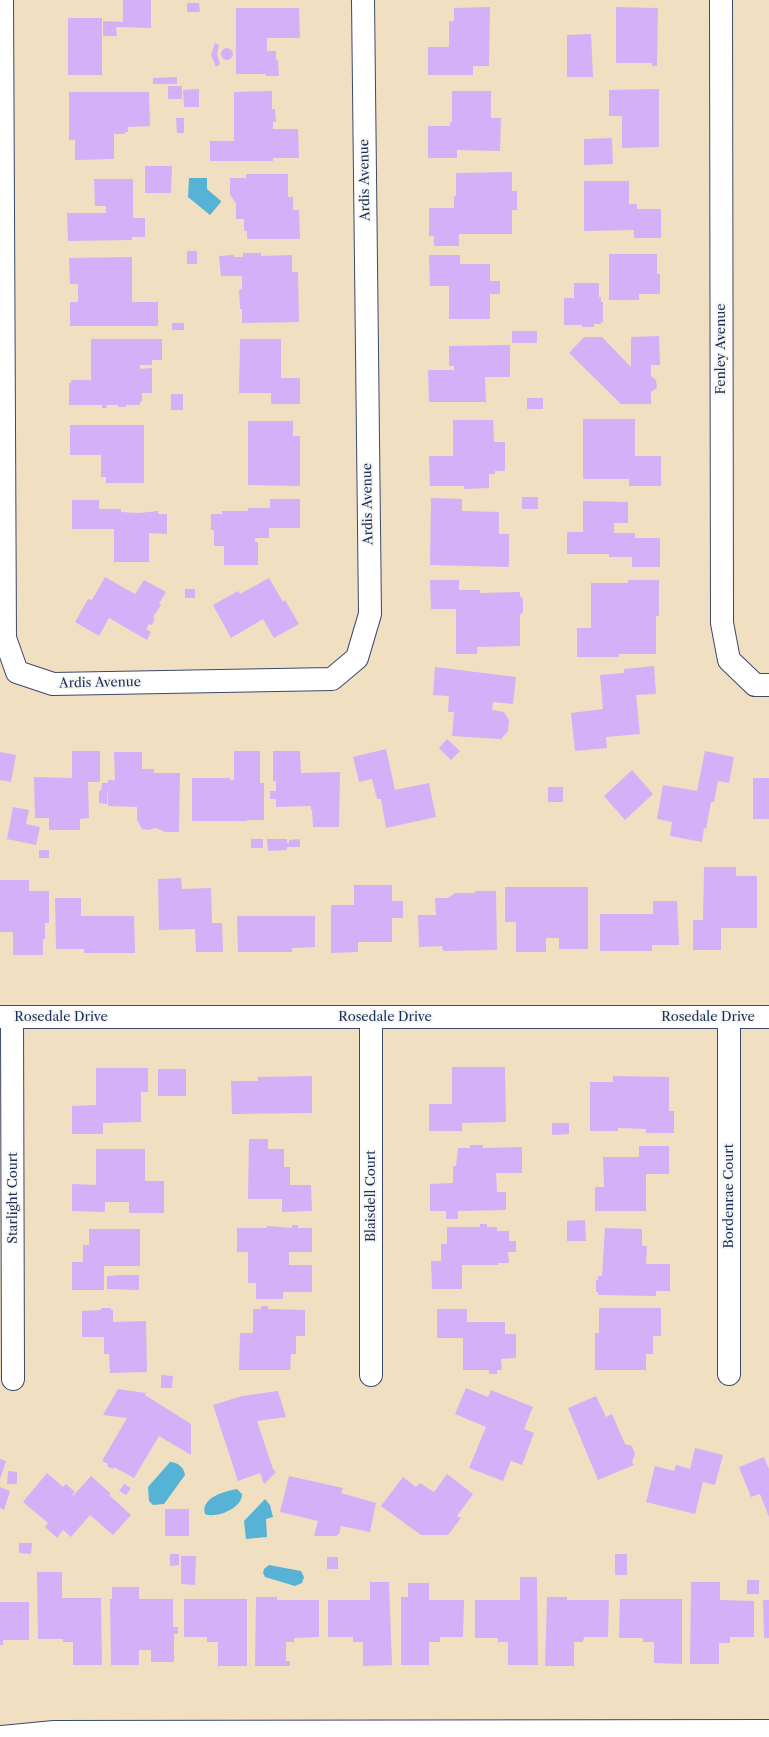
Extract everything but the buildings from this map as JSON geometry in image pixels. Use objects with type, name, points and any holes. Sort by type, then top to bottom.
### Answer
[{"type":"street","name":"Ardis Avenue","points":[[2,0],[5,638],[17,672],[53,684],[332,679],[357,658],[370,614],[363,0]]},
{"type":"street","name":"Fenley Avenue","points":[[720,0],[722,623],[729,660],[762,685]]},
{"type":"street","name":"Rosedale Drive","points":[[6,1017],[769,1017]]},
{"type":"street","name":"Starlight Court","points":[[6,1017],[13,1379]]},
{"type":"street","name":"Blaisdell Court","points":[[371,1017],[371,1375]]},
{"type":"street","name":"Bordenrae Court","points":[[729,1017],[729,1374]]},
{"type":"street","points":[[2,1737],[54,1732],[769,1731]]},
{"type":"water","points":[[189,178],[207,178],[207,189],[221,201],[210,215],[188,197]]},
{"type":"water","points":[[170,1462],[180,1466],[185,1475],[164,1504],[153,1505],[149,1501],[148,1487]]},
{"type":"water","points":[[237,1489],[242,1494],[241,1499],[234,1508],[222,1514],[205,1514],[204,1508],[206,1504],[215,1496]]},
{"type":"water","points":[[265,1499],[270,1505],[273,1517],[266,1519],[267,1537],[246,1539],[244,1521]]},
{"type":"water","points":[[269,1565],[301,1571],[304,1577],[302,1583],[295,1586],[265,1577],[263,1573],[264,1569]]}]
